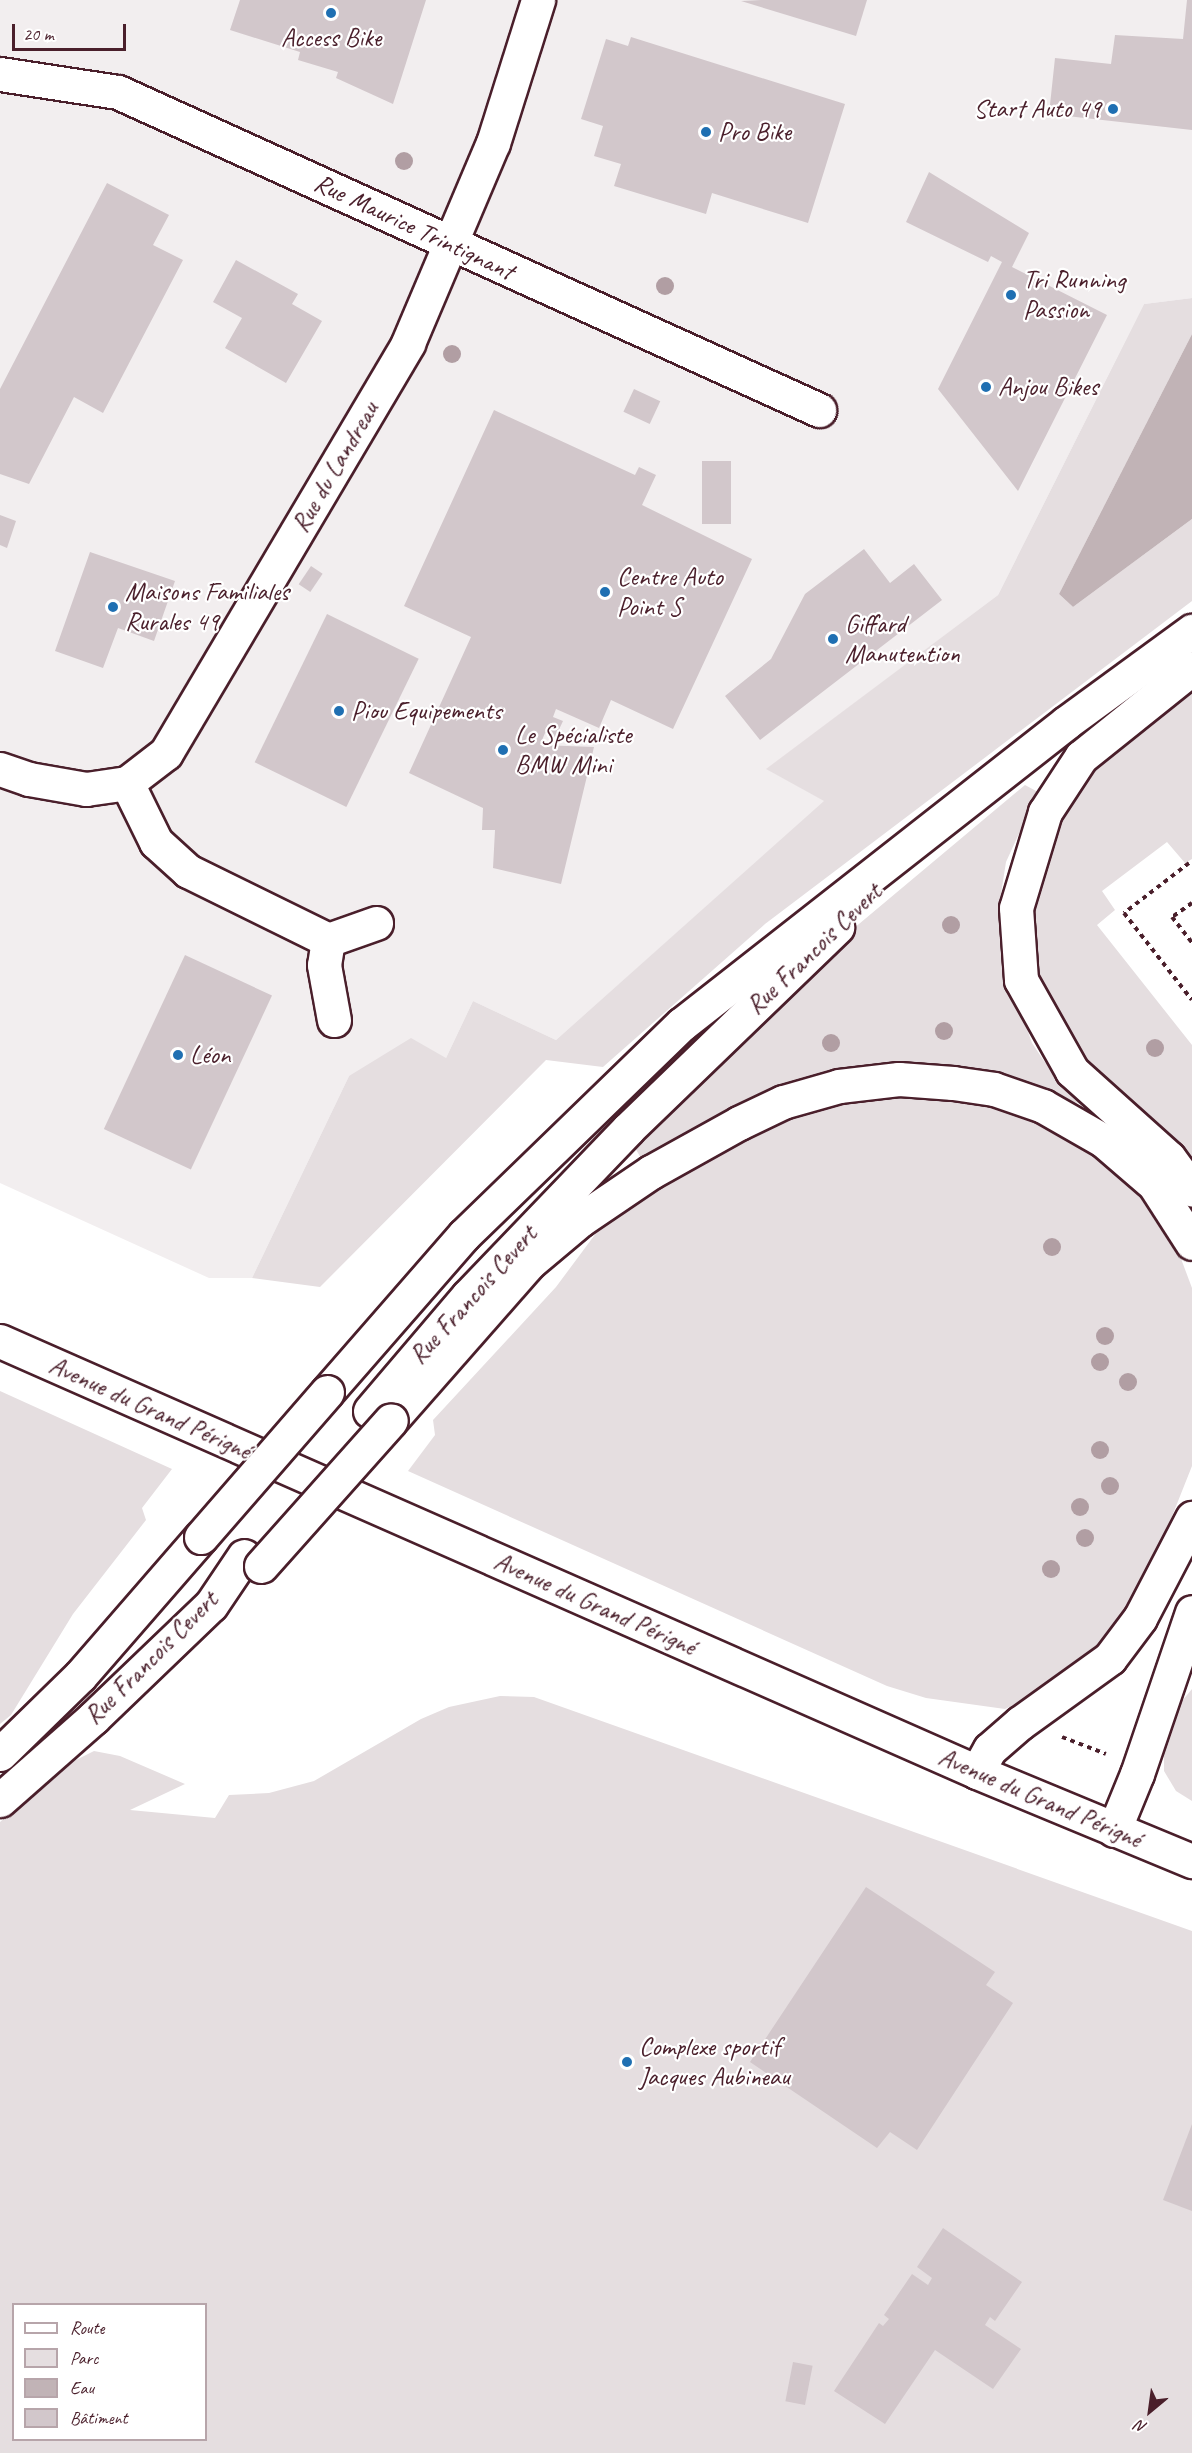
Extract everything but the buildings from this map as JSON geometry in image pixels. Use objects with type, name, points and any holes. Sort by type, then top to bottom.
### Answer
[{"type":"street","name":"Rue du Landreau","points":[[0,769],[29,779],[86,789],[127,783],[166,753],[408,343],[493,143],[538,0]]},
{"type":"street","name":"Rue Maurice Trintignant","points":[[0,74],[118,92],[819,410]]},
{"type":"street","name":"Rue Francois Cevert","points":[[0,1754],[80,1676],[464,1235],[682,1024],[963,804],[1192,630]]},
{"type":"street","points":[[1192,668],[1081,757],[1045,812],[1016,908],[1021,980],[1072,1071],[1169,1158],[1192,1190]]},
{"type":"street","points":[[127,783],[156,842],[188,871],[328,939],[376,923]]},
{"type":"street","name":"Rue Francois Cevert","points":[[0,1800],[90,1721],[211,1605],[249,1579],[252,1561],[381,1415],[468,1296],[628,1129],[963,804]]},
{"type":"street","points":[[328,939],[324,965],[334,1020]]},
{"type":"street","points":[[381,1415],[529,1263],[580,1220],[651,1172],[739,1123],[783,1102],[839,1086],[899,1079],[952,1083],[994,1089],[1043,1106],[1104,1141],[1154,1184],[1192,1243]]},
{"type":"street","name":"Avenue du Grand Périgné","points":[[0,1341],[977,1772],[1192,1861]]},
{"type":"street","points":[[977,1772],[990,1749],[1020,1723],[1110,1658],[1140,1618],[1192,1518]]},
{"type":"street","points":[[1114,1830],[1137,1774],[1192,1614]]},
{"type":"path","points":[[1189,863],[1124,913],[1192,1000]]},
{"type":"path","points":[[1192,903],[1172,917],[1192,943]]},
{"type":"path","points":[[1052,1733],[1112,1756]]},
{"type":"shaded area","points":[[0,0],[1192,0],[1192,298],[1144,304],[998,595],[767,769],[825,801],[556,1040],[473,1001],[446,1058],[349,1076],[252,1278],[209,1278],[0,1183]]},
{"type":"green space","points":[[1192,298],[1192,334],[1059,594],[1073,607],[1192,519],[1192,601],[765,924],[603,1067],[546,1060],[320,1287],[252,1278],[349,1076],[411,1038],[446,1058],[473,1001],[556,1040],[824,801],[766,769],[998,595],[1144,304]]},
{"type":"green space","points":[[1192,692],[1192,859],[1185,863],[1167,842],[1102,891],[1115,910],[1097,925],[1192,1045],[1192,1163],[1085,1065],[1057,1022],[1040,979],[1035,934],[1036,887],[1050,838],[1078,790],[1108,755]]},
{"type":"green space","points":[[1025,785],[1038,792],[1006,862],[1000,900],[1006,970],[1032,1043],[1044,1061],[1088,1107],[1015,1080],[779,1088],[731,1107],[642,1160],[630,1139],[853,929]]},
{"type":"green space","points":[[895,1091],[993,1099],[1068,1133],[1130,1182],[1153,1210],[1174,1240],[1192,1288],[1192,1466],[1159,1549],[1107,1641],[1025,1700],[1005,1709],[926,1698],[887,1686],[408,1471],[435,1435],[433,1420],[556,1287],[611,1213],[651,1185],[795,1111]]},
{"type":"green space","points":[[0,1391],[172,1469],[142,1508],[146,1520],[73,1614],[11,1715],[0,1724]]},
{"type":"green space","points":[[1192,1689],[1192,1801],[1176,1791],[1164,1771],[1164,1741],[1172,1713]]},
{"type":"green space","name":"Complexe sportif Jacques Aubineau","points":[[500,1696],[534,1697],[1192,1931],[1192,2453],[0,2453],[0,1822],[70,1763],[94,1751],[120,1756],[185,1784],[130,1810],[215,1818],[229,1795],[269,1793],[314,1781],[421,1719],[449,1707]]},
{"type":"water","points":[[1192,334],[1192,519],[1073,607],[1059,594]]},
{"type":"place","name":"Access Bike","points":[[331,13]]},
{"type":"place","name":"Start Auto 49","points":[[1113,109]]},
{"type":"place","name":"Pro Bike","points":[[706,132]]},
{"type":"place","name":"Tri Running Passion","points":[[1011,295]]},
{"type":"place","name":"Anjou Bikes","points":[[986,387]]},
{"type":"place","name":"Centre Auto Point S","points":[[605,592]]},
{"type":"place","name":"Maisons Familiales Rurales 49","points":[[113,607]]},
{"type":"place","name":"Giffard Manutention","points":[[833,639]]},
{"type":"place","name":"Piou Equipements","points":[[339,711]]},
{"type":"place","name":"Le Spécialiste BMW Mini","points":[[503,750]]},
{"type":"place","name":"Léon","points":[[178,1055]]},
{"type":"place","name":"Complexe sportif Jacques Aubineau","points":[[627,2062]]}]
